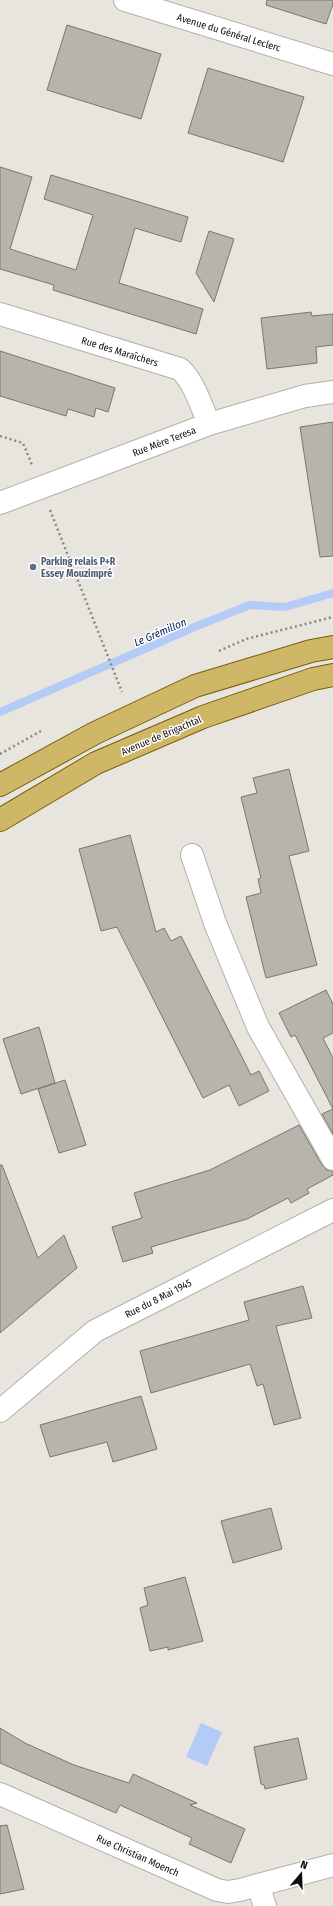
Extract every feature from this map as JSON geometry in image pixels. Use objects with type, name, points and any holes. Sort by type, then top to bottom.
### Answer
[{"type":"main road","points":[[0,785],[95,733],[195,686],[333,647]]},
{"type":"main road","name":"Avenue de Brigachtal","points":[[0,820],[96,762],[204,717],[313,679],[333,675]]},
{"type":"street","name":"Avenue du Général Leclerc","points":[[125,0],[333,64]]},
{"type":"street","name":"Rue des Maraîchers","points":[[0,314],[180,369],[186,375],[191,384],[209,424]]},
{"type":"street","name":"Rue Mère Teresa","points":[[0,503],[209,424],[305,396],[333,392]]},
{"type":"street","points":[[192,855],[215,923],[258,1027],[333,1159]]},
{"type":"street","name":"Rue du 8 Mai 1945","points":[[4,1400],[95,1331],[333,1210]]},
{"type":"street","name":"Rue Christian Moench","points":[[0,1794],[217,1890],[228,1892],[333,1865]]},
{"type":"street","points":[[258,1885],[265,1906]]},
{"type":"path","points":[[0,436],[23,444],[122,692]]},
{"type":"path","points":[[0,754],[9,748]]},
{"type":"water","points":[[201,1723],[222,1732],[207,1766],[186,1757]]},
{"type":"building","points":[[267,0],[333,0],[333,4],[326,24],[266,5]]},
{"type":"building","points":[[67,25],[161,54],[141,119],[47,90]]},
{"type":"building","points":[[208,68],[304,97],[283,162],[188,133]]},
{"type":"building","points":[[0,167],[32,177],[10,249],[76,270],[93,215],[44,199],[51,175],[188,217],[181,242],[135,228],[119,283],[203,309],[196,334],[53,290],[54,285],[0,269]]},
{"type":"building","points":[[209,231],[234,239],[214,302],[196,273]]},
{"type":"building","points":[[311,312],[312,316],[333,314],[333,345],[316,347],[317,363],[267,369],[261,318]]},
{"type":"building","points":[[0,351],[115,388],[108,412],[96,408],[94,417],[68,409],[66,416],[0,396]]},
{"type":"building","points":[[333,422],[333,556],[320,557],[300,427]]},
{"type":"building","points":[[289,769],[309,851],[289,856],[317,965],[266,978],[246,897],[261,893],[258,879],[261,878],[241,797],[257,793],[253,778]]},
{"type":"building","points":[[130,835],[156,932],[164,928],[171,941],[181,936],[251,1075],[259,1071],[269,1091],[239,1106],[229,1085],[203,1098],[117,927],[101,931],[79,849]]},
{"type":"building","points":[[326,990],[333,1004],[333,1033],[323,1038],[333,1058],[333,1109],[295,1035],[291,1037],[279,1013]]},
{"type":"building","points":[[39,1027],[55,1083],[21,1094],[3,1039]]},
{"type":"building","points":[[65,1080],[86,1145],[59,1153],[38,1089]]},
{"type":"building","points":[[333,1109],[333,1134],[322,1114]]},
{"type":"building","points":[[299,1125],[322,1165],[327,1170],[333,1171],[333,1175],[307,1189],[309,1193],[291,1203],[288,1198],[247,1219],[151,1247],[153,1253],[123,1262],[112,1227],[142,1218],[134,1193],[210,1170]]},
{"type":"building","points":[[0,1165],[2,1165],[38,1258],[64,1235],[77,1268],[0,1333]]},
{"type":"building","points":[[303,1286],[312,1318],[276,1326],[301,1418],[274,1425],[263,1384],[257,1386],[250,1364],[151,1393],[140,1351],[249,1320],[244,1302]]},
{"type":"building","points":[[141,1396],[157,1449],[113,1462],[107,1442],[50,1457],[40,1425]]},
{"type":"building","points":[[271,1508],[282,1549],[233,1563],[221,1521]]},
{"type":"building","points":[[185,1577],[203,1641],[168,1650],[168,1647],[150,1651],[140,1608],[148,1605],[144,1588]]},
{"type":"building","points":[[0,1728],[25,1743],[74,1765],[129,1783],[133,1774],[197,1803],[190,1805],[245,1829],[231,1863],[189,1844],[192,1838],[120,1805],[116,1813],[0,1763]]},
{"type":"building","points":[[298,1738],[307,1779],[265,1789],[264,1785],[261,1784],[254,1747]]},
{"type":"building","points":[[7,1825],[24,1889],[0,1894],[0,1826]]},
{"type":"waterway","name":"Le Grémillon","points":[[0,712],[197,626],[250,605],[285,607],[333,593]]},
{"type":"place","name":"Parking relais P+R Essey Mouzimpré","points":[[33,567]]}]
